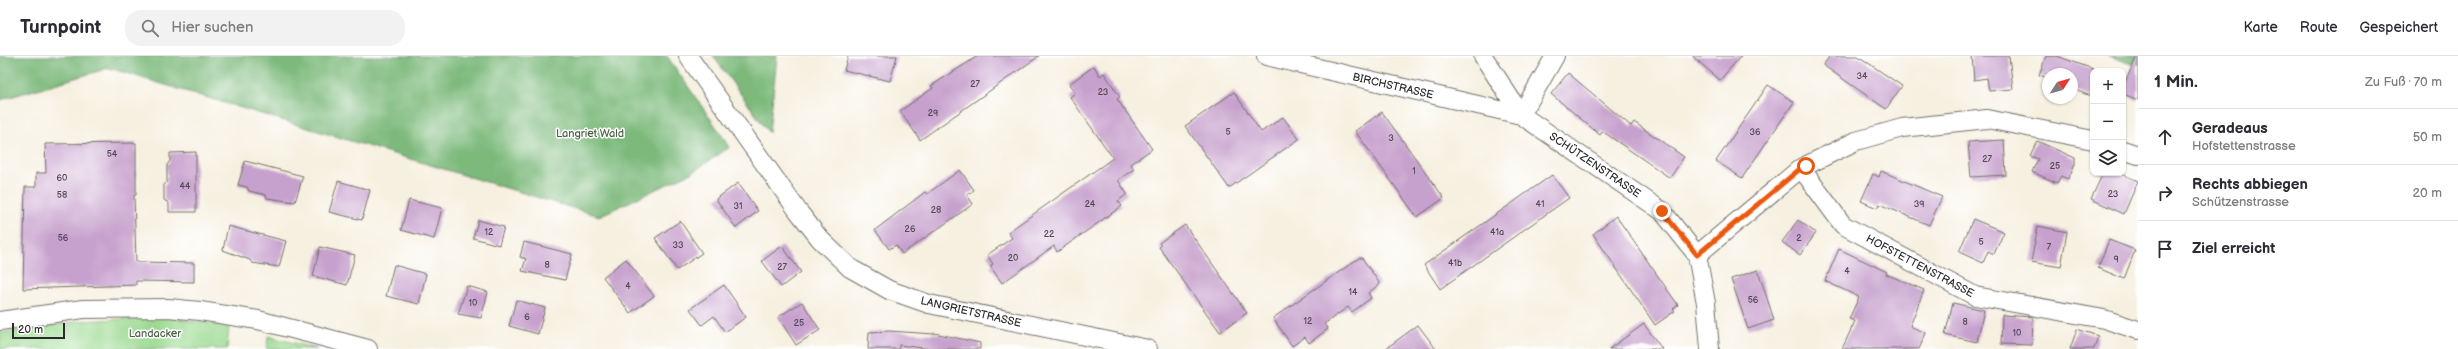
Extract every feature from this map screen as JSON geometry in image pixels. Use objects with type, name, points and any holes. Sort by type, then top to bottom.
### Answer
[{"type":"street","name":"LANGRIETSTRASSE","points":[[688,56],[798,212],[820,240],[850,268],[889,290],[929,304],[1148,349]]},
{"type":"street","name":"BIRCHSTRASSE","points":[[1266,56],[1521,115]]},
{"type":"street","name":"SCHÜTZENSTRASSE","points":[[1483,56],[1521,115],[1662,211],[1697,255],[1706,303],[1710,349]]},
{"type":"street","points":[[1521,115],[1555,56]]},
{"type":"street","points":[[1697,255],[1801,168],[1856,141],[1902,128],[1987,119],[2090,139]]},
{"type":"street","points":[[2126,151],[2138,155]]},
{"type":"street","name":"HOFSTETTENSTRASSE","points":[[1801,168],[1843,225],[1975,296],[2104,319],[2138,330]]},
{"type":"street","points":[[0,321],[83,309],[168,308],[200,310],[258,320],[368,349]]},
{"type":"green space","name":"Langriet Wald","points":[[0,56],[667,56],[730,147],[691,173],[599,216],[109,68],[0,100]]},
{"type":"green space","points":[[713,56],[777,56],[769,133]]},
{"type":"green space","points":[[2109,56],[2138,56],[2138,66]]},
{"type":"green space","name":"Landacker","points":[[164,317],[229,326],[227,349],[0,349],[0,333],[80,321]]},
{"type":"green space","points":[[268,336],[317,349],[267,349]]},
{"type":"building","points":[[848,56],[897,56],[890,81],[844,70]]},
{"type":"building","points":[[978,56],[1039,56],[920,140],[900,111],[933,88],[931,86]]},
{"type":"building","points":[[1692,56],[1741,56],[1720,80]]},
{"type":"building","points":[[1830,56],[1858,56],[1902,86],[1886,109],[1823,65]]},
{"type":"building","points":[[1972,56],[2009,56],[2013,89],[1989,91],[1987,78],[1974,80]]},
{"type":"building","points":[[2046,56],[2057,56],[2090,68],[2090,96],[2078,91],[2078,68],[2042,68],[2042,76],[2039,75]]},
{"type":"building","points":[[2138,56],[2138,100],[2126,95],[2126,80]]},
{"type":"building","points":[[1094,66],[1100,76],[1104,73],[1120,97],[1117,99],[1152,149],[1131,164],[1134,169],[1118,180],[1127,194],[1118,201],[1122,206],[1057,252],[1054,246],[1002,283],[990,266],[993,264],[987,255],[1012,238],[1008,232],[1113,158],[1070,97],[1075,93],[1069,84]]},
{"type":"building","points":[[1568,73],[1631,126],[1634,122],[1684,157],[1670,178],[1602,131],[1600,135],[1551,94]]},
{"type":"building","points":[[1768,85],[1794,102],[1742,178],[1716,161]]},
{"type":"building","points":[[1234,92],[1261,132],[1283,117],[1299,139],[1229,188],[1185,126]]},
{"type":"building","points":[[1382,112],[1444,198],[1417,217],[1355,131]]},
{"type":"building","points":[[2004,140],[2006,175],[1971,177],[1968,142]]},
{"type":"building","points":[[2037,141],[2075,158],[2075,164],[2068,179],[2061,176],[2057,183],[2032,172],[2038,159],[2030,156]]},
{"type":"building","points":[[136,143],[136,195],[134,195],[136,262],[194,263],[194,282],[136,281],[136,285],[23,289],[25,187],[36,187],[36,173],[46,173],[45,144]]},
{"type":"building","points":[[196,152],[196,212],[169,212],[169,203],[164,200],[164,185],[167,182],[167,165],[170,161],[170,153]]},
{"type":"building","points":[[245,161],[303,176],[295,202],[267,198],[266,195],[249,191],[247,187],[238,185]]},
{"type":"building","points":[[960,170],[974,190],[967,195],[973,204],[902,254],[896,245],[889,249],[875,230],[925,192],[927,194]]},
{"type":"building","points":[[1881,171],[1942,197],[1929,225],[1879,204],[1877,208],[1861,201],[1873,174],[1879,177]]},
{"type":"building","points":[[1552,175],[1569,198],[1440,289],[1424,265]]},
{"type":"building","points":[[2102,176],[2126,176],[2138,181],[2124,214],[2091,199]]},
{"type":"building","points":[[338,181],[370,190],[362,220],[329,212]]},
{"type":"building","points":[[738,183],[758,211],[736,228],[716,199]]},
{"type":"building","points":[[409,200],[442,208],[434,239],[401,230]]},
{"type":"building","points":[[1616,216],[1678,305],[1673,309],[1675,311],[1655,325],[1593,234]]},
{"type":"building","points":[[1973,219],[2004,232],[1994,254],[1988,251],[1983,263],[1959,252]]},
{"type":"building","points":[[478,220],[504,227],[499,245],[473,238]]},
{"type":"building","points":[[1798,220],[1816,233],[1800,255],[1782,242]]},
{"type":"building","points":[[680,221],[702,253],[677,270],[655,238]]},
{"type":"building","points":[[1185,225],[1247,313],[1220,332],[1159,247],[1161,246],[1159,243]]},
{"type":"building","points":[[228,226],[286,241],[279,267],[252,263],[250,260],[223,250]]},
{"type":"building","points":[[2038,226],[2067,232],[2061,267],[2031,262]]},
{"type":"building","points":[[2109,240],[2135,250],[2124,279],[2098,268]]},
{"type":"building","points":[[524,242],[572,254],[565,280],[522,271],[526,259],[520,257]]},
{"type":"building","points":[[782,246],[801,272],[781,287],[762,261]]},
{"type":"building","points":[[320,247],[355,255],[347,285],[313,276]]},
{"type":"building","points":[[1839,249],[1887,272],[1886,274],[1924,290],[1910,326],[1926,333],[1919,349],[1842,349],[1855,321],[1849,319],[1859,297],[1825,281]]},
{"type":"building","points":[[1359,258],[1362,258],[1380,284],[1368,293],[1371,298],[1352,312],[1348,307],[1324,324],[1328,329],[1309,343],[1305,337],[1292,346],[1273,318]]},
{"type":"building","points":[[626,259],[654,296],[630,313],[603,277]]},
{"type":"building","points":[[394,265],[426,274],[419,304],[386,296]]},
{"type":"building","points":[[1758,270],[1774,320],[1748,329],[1731,279]]},
{"type":"building","points":[[724,285],[746,317],[725,332],[714,316],[702,325],[690,309]]},
{"type":"building","points":[[467,286],[488,292],[481,318],[458,314]]},
{"type":"building","points":[[516,300],[545,308],[538,334],[509,326]]},
{"type":"building","points":[[802,302],[820,330],[796,345],[778,317]]},
{"type":"building","points":[[1953,303],[1984,310],[1977,342],[1945,335]]},
{"type":"building","points":[[2002,315],[2033,317],[2032,345],[2001,344]]},
{"type":"building","points":[[1644,324],[1662,349],[1609,349]]},
{"type":"building","points":[[1418,325],[1436,349],[1385,349]]},
{"type":"building","points":[[2077,329],[2098,336],[2094,349],[2070,349]]},
{"type":"building","points":[[889,331],[934,333],[980,343],[980,349],[930,349],[899,345],[899,349],[868,349],[869,332]]},
{"type":"route","points":[[1662,211],[1697,255],[1801,168],[1806,166]]}]
